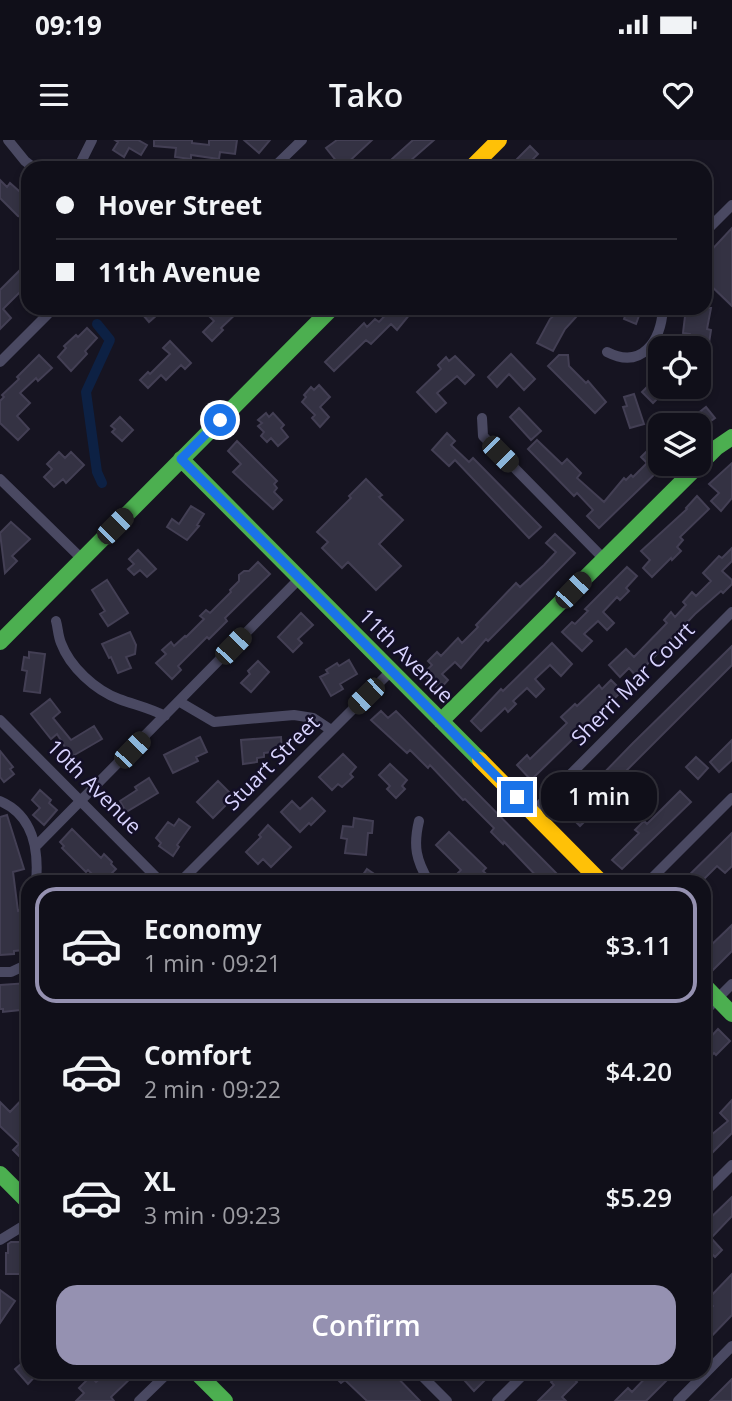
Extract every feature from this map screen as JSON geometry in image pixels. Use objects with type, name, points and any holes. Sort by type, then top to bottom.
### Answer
[{"type":"street","points":[[8,140],[24,161]]},
{"type":"street","points":[[82,161],[92,140]]},
{"type":"street","points":[[280,161],[302,140]]},
{"type":"street","points":[[478,161],[499,140]]},
{"type":"street","points":[[712,225],[732,205]]},
{"type":"street","points":[[0,362],[47,315]]},
{"type":"street","points":[[0,642],[325,315]]},
{"type":"street","points":[[607,352],[620,359],[631,359],[650,346],[662,326],[663,315]]},
{"type":"street","points":[[482,418],[483,436],[604,559]]},
{"type":"street","points":[[441,721],[716,448],[732,437]]},
{"type":"street","name":"11th Avenue","points":[[181,459],[594,875]]},
{"type":"street","points":[[0,479],[82,559]]},
{"type":"street","points":[[36,846],[300,578]]},
{"type":"street","name":"Sherri Mar Court","points":[[532,813],[732,612]]},
{"type":"street","points":[[56,621],[61,643],[72,662],[93,684],[118,699],[148,707],[165,716]]},
{"type":"street","name":"Stuart Street","points":[[187,875],[391,671]]},
{"type":"street","points":[[180,702],[214,722],[294,715],[313,718],[331,730]]},
{"type":"street","name":"10th Avenue","points":[[0,720],[154,875]]},
{"type":"street","points":[[655,875],[732,798]]},
{"type":"street","points":[[0,801],[21,815],[30,828],[36,846],[37,875]]},
{"type":"street","points":[[419,821],[414,842],[425,875]]},
{"type":"street","points":[[0,972],[11,972],[21,967]]},
{"type":"street","points":[[711,1005],[732,984]]},
{"type":"street","points":[[711,993],[732,1014]]},
{"type":"street","points":[[711,1186],[732,1165]]},
{"type":"street","points":[[0,1174],[21,1195]]},
{"type":"street","points":[[0,1240],[21,1227]]},
{"type":"street","points":[[711,1367],[732,1346]]},
{"type":"street","points":[[139,1401],[162,1379]]},
{"type":"street","points":[[203,1379],[225,1401]]},
{"type":"street","points":[[425,1379],[447,1401]]},
{"type":"street","points":[[498,1401],[519,1379]]},
{"type":"street","points":[[678,1401],[700,1379]]},
{"type":"building","points":[[115,140],[138,140],[147,145],[141,155],[129,148],[124,157],[113,150],[118,142]]},
{"type":"building","points":[[154,140],[192,140],[192,143],[209,145],[209,140],[237,140],[235,154],[220,152],[219,159],[191,155],[191,159],[175,157],[176,148],[154,146]]},
{"type":"building","points":[[244,140],[270,140],[259,153]]},
{"type":"building","points":[[337,140],[372,140],[350,161],[336,161],[326,148]]},
{"type":"building","points":[[413,140],[434,140],[410,161],[390,161]]},
{"type":"building","points":[[530,146],[538,154],[533,159],[535,161],[517,159]]},
{"type":"building","points":[[0,180],[7,187],[10,183],[21,193],[21,217],[18,216],[0,198]]},
{"type":"building","points":[[732,228],[732,306],[712,287],[712,249]]},
{"type":"building","points":[[21,269],[21,291],[3,309],[11,318],[0,329],[0,290]]},
{"type":"building","points":[[143,315],[157,315],[149,322]]},
{"type":"building","points":[[208,315],[235,315],[212,341],[203,332],[214,321]]},
{"type":"building","points":[[386,315],[409,315],[397,330],[391,324],[371,344],[366,340],[334,371],[325,362],[364,323],[367,327],[375,319],[379,322]]},
{"type":"building","points":[[554,315],[576,317],[565,329],[553,351],[537,343]]},
{"type":"building","points":[[623,315],[639,315],[636,324],[624,319]]},
{"type":"building","points":[[685,315],[710,315],[707,329],[711,330],[710,336],[683,333]]},
{"type":"building","points":[[87,328],[97,338],[71,371],[58,357],[66,348],[64,346]]},
{"type":"building","points":[[170,341],[191,363],[185,369],[181,365],[166,380],[161,375],[148,388],[140,380],[170,354],[163,348]]},
{"type":"building","points":[[511,354],[535,379],[524,390],[509,374],[497,387],[488,377]]},
{"type":"building","points":[[39,355],[52,368],[20,393],[30,403],[17,416],[29,429],[18,440],[0,423],[0,401],[4,397],[2,395],[19,379],[17,377]]},
{"type":"building","points":[[559,355],[568,355],[569,366],[586,383],[588,381],[606,402],[595,413],[548,366]]},
{"type":"building","points":[[455,356],[474,375],[465,384],[457,376],[437,393],[446,403],[436,412],[417,392],[441,369],[438,365],[446,357],[449,361]]},
{"type":"building","points":[[319,385],[330,397],[320,407],[329,417],[320,427],[312,418],[315,415],[302,402],[311,387],[314,390]]},
{"type":"building","points":[[648,386],[648,398],[642,392]]},
{"type":"building","points":[[634,394],[644,424],[630,428],[623,407],[627,406],[624,397]]},
{"type":"building","points":[[706,407],[711,413],[698,413]]},
{"type":"building","points":[[519,408],[541,431],[531,440],[510,417]]},
{"type":"building","points":[[266,413],[269,417],[273,413],[284,425],[281,428],[288,437],[278,446],[271,438],[267,442],[261,436],[264,432],[258,426],[262,423],[258,420]]},
{"type":"building","points":[[120,417],[133,430],[122,441],[112,432],[115,429],[111,426]]},
{"type":"building","points":[[447,433],[455,441],[451,445],[469,462],[473,458],[541,527],[529,538],[455,460],[449,466],[432,450]]},
{"type":"building","points":[[537,440],[562,464],[567,459],[581,473],[577,478],[604,502],[624,478],[626,480],[631,475],[633,477],[647,463],[641,457],[648,450],[648,476],[653,476],[599,528],[587,516],[593,510],[577,493],[574,496],[528,449]]},
{"type":"building","points":[[237,441],[277,481],[274,484],[277,488],[274,492],[282,500],[273,509],[233,472],[241,464],[228,451]]},
{"type":"building","points":[[59,452],[65,458],[71,452],[84,465],[66,483],[63,479],[54,487],[44,477],[52,469],[47,464]]},
{"type":"building","points":[[732,463],[732,498],[721,511],[711,501],[719,493],[709,484]]},
{"type":"building","points":[[366,479],[382,495],[379,497],[403,520],[379,544],[401,566],[376,590],[348,562],[342,568],[322,548],[328,542],[317,532]]},
{"type":"building","points":[[697,496],[709,509],[680,537],[683,540],[677,547],[681,551],[652,577],[643,568],[650,560],[641,551],[687,509]]},
{"type":"building","points":[[191,506],[204,514],[197,525],[199,526],[187,540],[167,527],[172,519],[179,524]]},
{"type":"building","points":[[11,522],[30,539],[12,556],[17,561],[5,573],[0,533]]},
{"type":"building","points":[[555,534],[575,553],[488,641],[486,639],[461,668],[455,662],[442,674],[448,680],[439,690],[423,674],[432,665],[428,661],[437,652],[441,656],[458,638],[462,643],[516,583],[520,587],[544,565],[556,552],[546,543]]},
{"type":"building","points":[[732,548],[732,561],[722,571],[732,580],[732,584],[695,614],[636,676],[629,668],[620,677],[609,665],[626,649],[634,657],[667,623],[664,620],[671,612],[675,617],[686,605],[683,602],[692,592],[696,596],[711,581],[703,573],[719,556],[722,558]]},
{"type":"building","points":[[138,550],[156,569],[147,577],[140,570],[134,575],[128,569],[134,564],[129,559]]},
{"type":"building","points":[[258,562],[270,574],[225,618],[227,621],[209,639],[207,637],[178,666],[181,670],[172,679],[156,663],[166,654],[162,650],[171,642],[174,646],[186,637],[204,619],[200,616],[206,610],[210,613],[231,592],[239,581],[239,575],[249,571]]},
{"type":"building","points":[[627,567],[637,576],[626,588],[629,591],[620,600],[617,597],[603,612],[614,623],[607,630],[598,621],[584,634],[592,641],[582,651],[562,632],[588,611],[585,609]]},
{"type":"building","points":[[107,580],[128,613],[108,626],[100,614],[105,611],[92,590]]},
{"type":"building","points":[[301,613],[313,625],[298,639],[302,643],[293,652],[278,637]]},
{"type":"building","points":[[130,632],[136,645],[135,654],[126,657],[131,668],[118,673],[102,644]]},
{"type":"building","points":[[552,643],[572,664],[561,676],[550,665],[535,679],[544,689],[536,697],[527,688],[513,701],[516,704],[508,712],[505,708],[481,731],[471,721],[501,689],[503,691]]},
{"type":"building","points":[[732,646],[732,665],[614,783],[619,787],[580,826],[566,812]]},
{"type":"building","points":[[29,652],[45,654],[40,693],[24,691],[27,671],[22,670],[24,657],[29,658]]},
{"type":"building","points":[[349,660],[357,674],[340,684],[343,689],[331,696],[320,677],[337,663],[339,666]]},
{"type":"building","points":[[258,661],[269,672],[251,692],[241,683]]},
{"type":"building","points":[[611,680],[622,691],[531,780],[517,765],[527,755],[530,759],[567,723],[561,717],[575,704],[577,706],[599,685],[602,689]]},
{"type":"building","points":[[50,699],[60,712],[53,718],[71,740],[94,726],[102,739],[71,757],[57,734],[51,739],[31,714]]},
{"type":"building","points":[[381,711],[388,718],[396,711],[558,875],[535,875],[491,832],[494,828],[430,765],[428,768],[410,750],[407,753],[371,720]]},
{"type":"building","points":[[200,737],[207,752],[196,757],[198,761],[173,773],[164,755]]},
{"type":"building","points":[[281,737],[282,751],[264,753],[264,757],[257,758],[257,762],[243,764],[241,740]]},
{"type":"building","points":[[732,740],[732,760],[719,772],[710,762]]},
{"type":"building","points":[[0,751],[13,767],[10,769],[14,774],[4,782],[0,777]]},
{"type":"building","points":[[343,754],[356,767],[350,774],[353,777],[342,787],[338,784],[332,790],[319,777]]},
{"type":"building","points":[[696,757],[708,768],[698,779],[686,767]]},
{"type":"building","points":[[390,764],[407,780],[402,786],[405,789],[396,798],[387,789],[390,786],[379,775]]},
{"type":"building","points":[[149,778],[158,793],[126,812],[120,801]]},
{"type":"building","points":[[218,781],[234,797],[213,818],[197,802]]},
{"type":"building","points":[[40,790],[57,810],[44,825],[33,815],[40,808],[32,800]]},
{"type":"building","points":[[680,791],[691,802],[622,869],[612,860],[639,833],[635,830],[644,821],[647,824]]},
{"type":"building","points":[[312,798],[325,811],[300,832],[281,812],[292,801],[300,809]]},
{"type":"building","points":[[7,815],[24,869],[13,872],[18,911],[21,910],[21,950],[0,955],[0,817]]},
{"type":"building","points":[[354,818],[373,821],[372,833],[368,833],[366,855],[345,853],[347,839],[341,838],[343,826],[353,827]]},
{"type":"building","points":[[179,819],[190,827],[177,845],[179,847],[173,856],[159,846],[161,843],[156,838],[168,822],[174,826]]},
{"type":"building","points":[[268,825],[291,847],[271,867],[263,859],[258,864],[246,852],[261,837],[259,835]]},
{"type":"building","points":[[72,829],[101,858],[104,854],[116,869],[110,875],[93,875],[88,870],[86,872],[62,848],[64,846],[60,842]]},
{"type":"building","points":[[449,832],[486,868],[483,871],[487,875],[456,875],[461,870],[436,845]]},
{"type":"building","points":[[732,833],[732,866],[725,873],[717,866],[708,875],[689,875]]},
{"type":"building","points":[[367,869],[376,875],[363,875]]},
{"type":"building","points":[[732,925],[732,951],[713,970],[711,945]]},
{"type":"building","points":[[21,984],[20,1010],[3,1012],[3,1009],[0,1009],[0,985]]},
{"type":"building","points":[[718,1029],[730,1041],[716,1055],[714,1053],[711,1056],[711,1036]]},
{"type":"building","points":[[21,1100],[21,1158],[13,1150],[19,1144],[0,1126],[0,1102],[10,1112]]},
{"type":"building","points":[[732,1100],[732,1133],[711,1154],[711,1135],[728,1121],[720,1113]]},
{"type":"building","points":[[732,1197],[732,1216],[711,1238],[711,1217]]},
{"type":"building","points":[[711,1238],[722,1250],[715,1257],[711,1253]]},
{"type":"building","points":[[21,1242],[21,1274],[6,1274],[8,1244]]},
{"type":"building","points":[[732,1274],[732,1315],[711,1337],[713,1306],[711,1296]]},
{"type":"building","points":[[0,1290],[15,1301],[0,1323]]},
{"type":"building","points":[[21,1364],[21,1376],[15,1369]]},
{"type":"building","points":[[88,1379],[96,1382],[99,1379],[130,1379],[111,1397],[114,1401],[76,1401],[84,1393],[79,1388]]},
{"type":"building","points":[[337,1379],[399,1379],[420,1401],[367,1401],[345,1380],[341,1383]]},
{"type":"building","points":[[467,1379],[486,1379],[474,1391],[465,1381]]},
{"type":"building","points":[[554,1379],[574,1379],[577,1382],[562,1397],[566,1401],[538,1401],[554,1385],[551,1382]]},
{"type":"building","points":[[644,1379],[668,1379],[646,1401],[615,1401],[628,1388],[632,1392]]},
{"type":"building","points":[[732,1379],[732,1401],[710,1401]]},
{"type":"waterway","points":[[97,324],[110,340],[86,392],[97,472],[102,483]]},
{"type":"traffic: fast","points":[[0,642],[325,315]]},
{"type":"traffic: fast","points":[[441,721],[716,448],[732,437]]},
{"type":"traffic: fast","points":[[181,459],[480,760]]},
{"type":"traffic: fast","points":[[711,992],[732,1014]]},
{"type":"traffic: fast","points":[[0,1174],[21,1195]]},
{"type":"traffic: fast","points":[[203,1379],[225,1401]]},
{"type":"traffic: slow","points":[[478,161],[499,140]]},
{"type":"traffic: slow","points":[[480,760],[594,875]]},
{"type":"route","points":[[220,420],[181,459],[517,797]]}]
